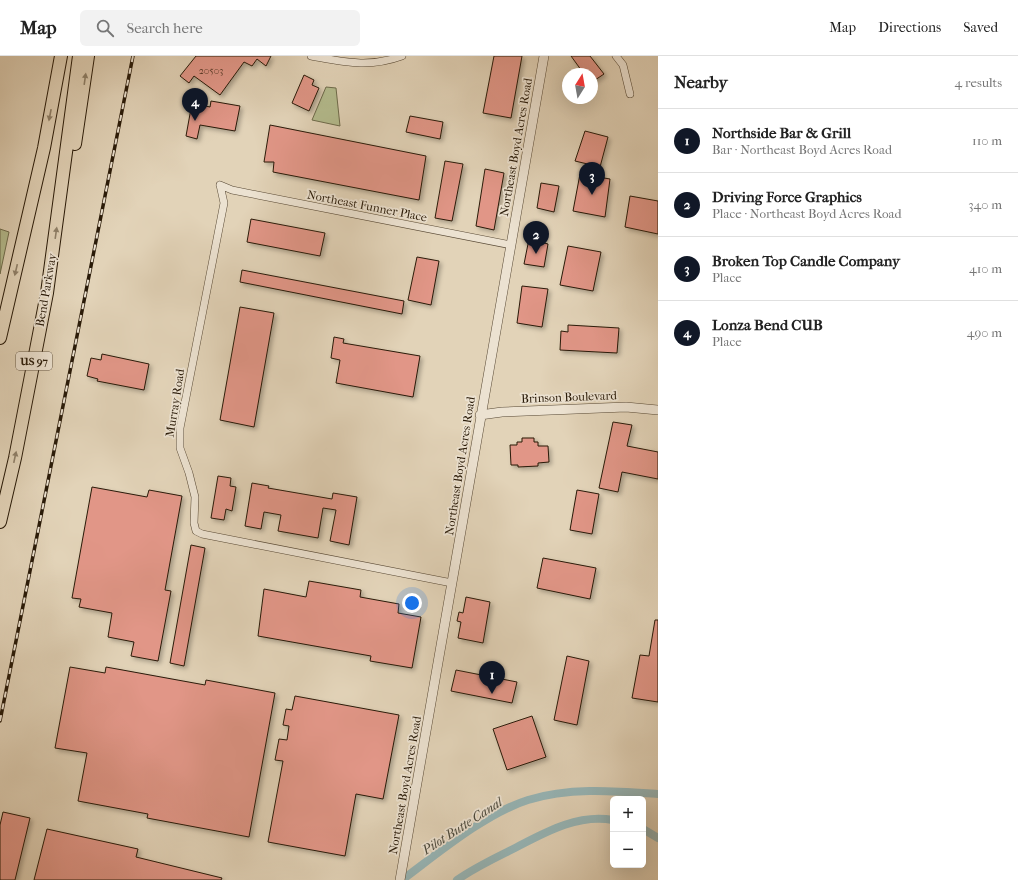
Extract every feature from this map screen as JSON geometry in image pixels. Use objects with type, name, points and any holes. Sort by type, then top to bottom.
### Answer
[{"type":"highway","points":[[58,56],[58,77]]},
{"type":"highway","points":[[0,338],[44,148],[62,56]]},
{"type":"highway","name":"Bend Parkway","points":[[0,522],[15,458],[46,293],[79,56]]},
{"type":"highway","points":[[60,199],[72,160],[80,120],[88,56]]},
{"type":"street","points":[[311,56],[348,63],[366,64],[386,62],[402,56]]},
{"type":"street","name":"Northeast Boyd Acres Road","points":[[400,880],[480,415],[544,56]]},
{"type":"street","points":[[616,56],[623,65],[630,94]]},
{"type":"street","name":"Northeast Funner Place","points":[[220,185],[240,192],[511,245]]},
{"type":"street","name":"Murray Road","points":[[220,185],[224,202],[180,428],[180,448],[189,473],[195,497],[194,523],[196,530],[202,534],[452,583]]},
{"type":"street","name":"Brinson Boulevard","points":[[480,415],[502,412],[626,406],[658,410]]},
{"type":"green space","points":[[326,87],[336,88],[340,126],[312,120]]},
{"type":"green space","points":[[0,229],[9,232],[0,274]]},
{"type":"building","points":[[196,56],[271,56],[266,66],[257,59],[252,66],[244,62],[220,95],[194,76],[189,83],[180,76]]},
{"type":"building","points":[[494,56],[522,56],[511,118],[483,113]]},
{"type":"building","points":[[571,56],[590,56],[604,74],[598,78],[598,68],[580,68]]},
{"type":"building","points":[[304,75],[314,80],[312,85],[319,88],[309,111],[292,103]]},
{"type":"building","points":[[211,101],[240,106],[235,131],[200,125],[197,139],[186,136],[192,103],[210,107]]},
{"type":"building","points":[[410,116],[443,122],[440,139],[406,132]]},
{"type":"building","points":[[270,125],[426,156],[419,200],[273,172],[274,162],[264,162]]},
{"type":"building","points":[[585,131],[608,137],[600,167],[575,161]]},
{"type":"building","points":[[445,161],[463,164],[452,221],[435,218]]},
{"type":"building","points":[[485,169],[504,173],[494,230],[476,226]]},
{"type":"building","points":[[580,174],[610,179],[605,217],[573,211]]},
{"type":"building","points":[[541,183],[559,186],[554,212],[537,208]]},
{"type":"building","points":[[630,196],[658,201],[658,234],[625,227]]},
{"type":"building","points":[[251,219],[325,233],[320,256],[247,242]]},
{"type":"building","points":[[529,239],[548,244],[544,267],[524,264]]},
{"type":"building","points":[[568,246],[601,252],[593,291],[560,285]]},
{"type":"building","points":[[417,257],[439,261],[431,305],[408,300]]},
{"type":"building","points":[[242,270],[404,301],[402,314],[240,282]]},
{"type":"building","points":[[522,286],[548,289],[542,327],[517,323]]},
{"type":"building","points":[[240,307],[274,313],[254,427],[220,420]]},
{"type":"building","points":[[568,325],[619,328],[617,353],[560,350],[561,331],[568,332]]},
{"type":"building","points":[[334,337],[344,339],[343,343],[420,356],[413,397],[336,383],[340,360],[331,358]]},
{"type":"building","points":[[102,354],[149,364],[144,390],[97,381],[98,379],[87,376],[91,358],[101,360]]},
{"type":"building","points":[[613,422],[632,425],[627,446],[658,452],[658,479],[622,472],[618,492],[599,488]]},
{"type":"building","points":[[522,438],[534,438],[534,442],[538,442],[538,446],[548,446],[549,462],[538,463],[538,466],[518,467],[518,465],[511,465],[510,445],[517,445],[517,442],[522,442]]},
{"type":"building","points":[[218,476],[231,478],[230,486],[236,487],[232,511],[226,509],[224,520],[211,518]]},
{"type":"building","points":[[252,483],[269,486],[268,488],[332,499],[333,493],[357,497],[349,545],[330,541],[336,510],[323,508],[318,538],[278,531],[281,515],[264,512],[261,529],[245,526]]},
{"type":"building","points":[[92,487],[147,497],[149,490],[182,496],[165,590],[171,591],[158,661],[131,656],[134,642],[108,637],[112,613],[79,607],[81,599],[72,598]]},
{"type":"building","points":[[577,490],[599,494],[592,534],[570,530]]},
{"type":"building","points":[[191,545],[205,548],[184,666],[170,663]]},
{"type":"building","points":[[543,558],[596,568],[590,599],[537,588]]},
{"type":"building","points":[[309,581],[361,590],[360,597],[399,604],[398,613],[421,617],[412,668],[370,661],[371,656],[258,636],[264,589],[306,597]]},
{"type":"building","points":[[466,597],[490,602],[483,643],[458,638],[461,622],[457,621],[459,612],[463,613]]},
{"type":"building","points":[[655,620],[658,620],[658,702],[632,698],[640,655],[649,656]]},
{"type":"building","points":[[567,656],[589,661],[577,725],[554,720]]},
{"type":"building","points":[[70,667],[105,673],[106,667],[205,685],[206,680],[275,693],[249,837],[147,818],[148,814],[78,801],[87,753],[55,748]]},
{"type":"building","points":[[456,670],[517,682],[512,703],[451,691]]},
{"type":"building","points":[[295,696],[399,715],[383,799],[356,794],[345,856],[268,842],[283,761],[275,760],[279,739],[287,740],[289,726],[283,725],[286,709],[292,710]]},
{"type":"building","points":[[532,716],[546,757],[507,770],[493,729]]},
{"type":"building","points":[[3,812],[30,818],[15,880],[0,880],[0,825]]},
{"type":"building","points":[[47,829],[138,849],[136,857],[222,878],[221,880],[34,880]]},
{"type":"waterway","name":"Pilot Butte Canal","points":[[402,880],[479,824],[512,806],[528,800],[560,793],[593,791],[658,794]]},
{"type":"waterway","points":[[457,880],[490,860],[560,826],[586,819],[610,820]]},
{"type":"waterway","points":[[646,831],[658,838]]},
{"type":"railway","points":[[0,721],[133,56]]},
{"type":"place","name":"Lonza Bend CUB","points":[[195,121]]},
{"type":"place","name":"Broken Top Candle Company","points":[[592,195]]},
{"type":"place","name":"Driving Force Graphics","points":[[536,254]]},
{"type":"place","name":"Northside Bar & Grill","points":[[492,694]]}]
